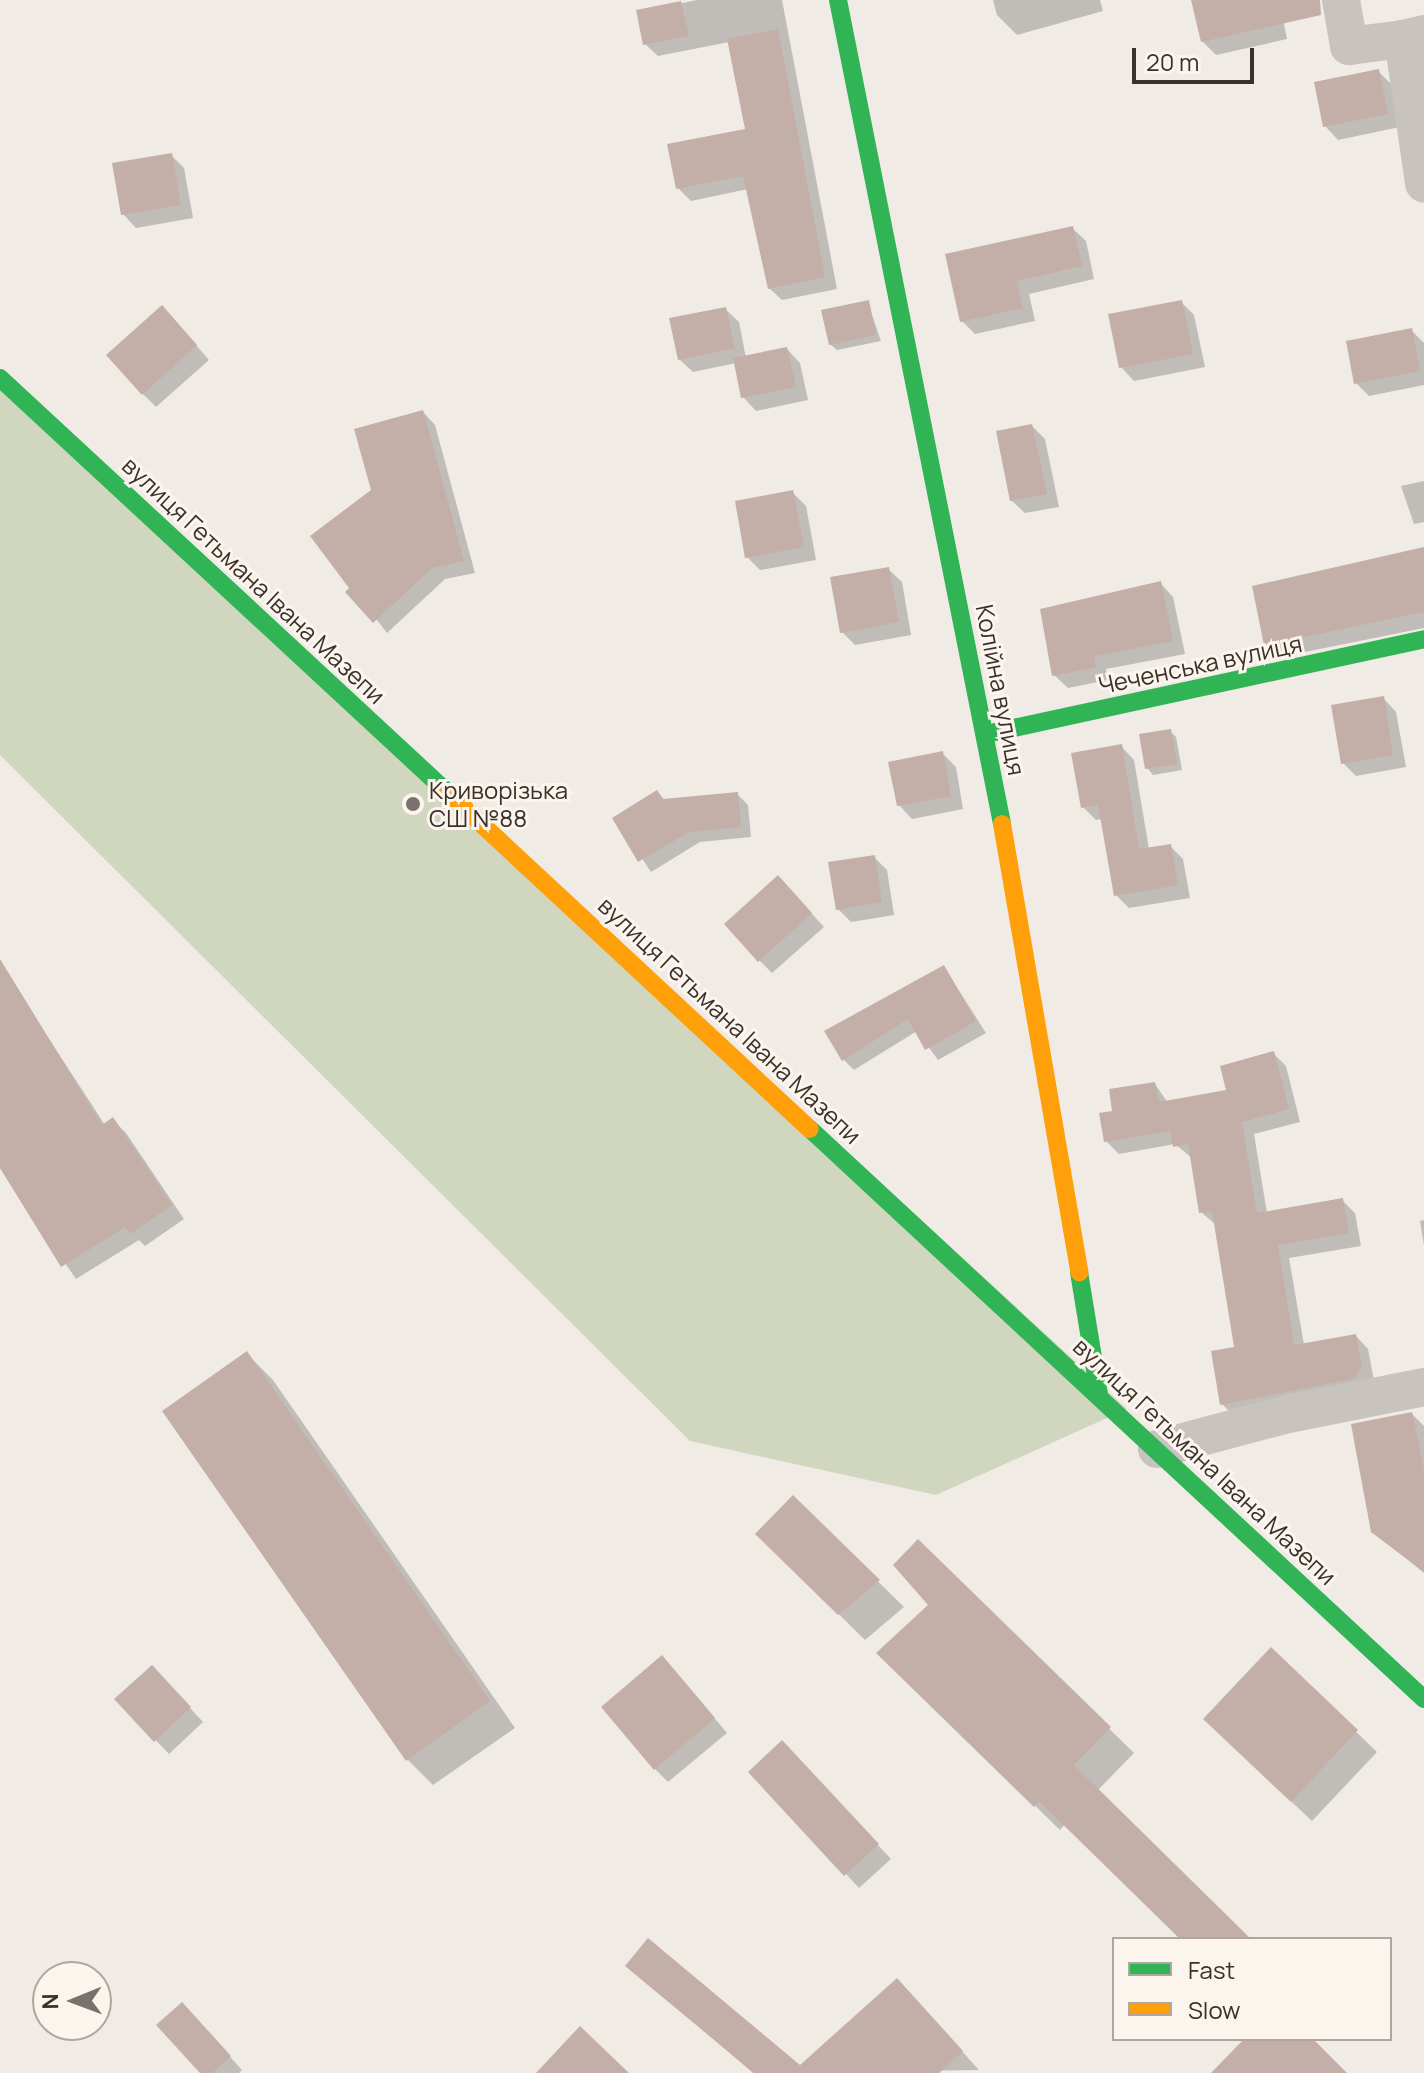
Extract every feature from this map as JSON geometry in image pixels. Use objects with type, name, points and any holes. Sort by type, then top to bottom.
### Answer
[{"type":"main road","name":"Колійна вулиця","points":[[838,0],[1029,958],[1099,1394]]},
{"type":"main road","name":"вулиця Гетьмана Івана Мазепи","points":[[0,378],[1099,1394],[1424,1699]]},
{"type":"main road","name":"Чеченська вулиця","points":[[986,734],[1424,639]]},
{"type":"street","points":[[1341,0],[1349,46],[1414,37],[1424,183]]},
{"type":"street","points":[[1157,1449],[1288,1414],[1424,1387]]},
{"type":"green space","points":[[0,373],[1127,1409],[936,1495],[690,1441],[0,755]]},
{"type":"building","points":[[1191,0],[1320,0],[1321,15],[1201,42]]},
{"type":"building","points":[[681,1],[689,36],[643,45],[636,10]]},
{"type":"building","points":[[778,29],[825,277],[768,289],[743,176],[676,189],[667,144],[745,129],[727,39]]},
{"type":"building","points":[[1379,69],[1388,114],[1323,127],[1314,82]]},
{"type":"building","points":[[172,153],[181,205],[121,215],[112,163]]},
{"type":"building","points":[[1073,226],[1082,266],[1017,281],[1023,308],[960,322],[945,254]]},
{"type":"building","points":[[869,300],[876,335],[829,345],[821,310]]},
{"type":"building","points":[[1182,300],[1193,354],[1119,368],[1108,314]]},
{"type":"building","points":[[162,305],[197,345],[142,395],[106,355]]},
{"type":"building","points":[[726,307],[735,348],[678,360],[669,318]]},
{"type":"building","points":[[1412,328],[1420,371],[1354,384],[1346,341]]},
{"type":"building","points":[[787,347],[796,387],[741,398],[733,358]]},
{"type":"building","points":[[423,410],[464,561],[432,568],[373,623],[345,592],[349,588],[310,536],[371,490],[354,429]]},
{"type":"building","points":[[1032,424],[1047,494],[1010,501],[996,431]]},
{"type":"building","points":[[793,490],[804,547],[745,558],[735,501]]},
{"type":"building","points":[[1424,547],[1424,612],[1264,645],[1252,586]]},
{"type":"building","points":[[889,567],[899,622],[840,633],[830,577]]},
{"type":"building","points":[[1161,581],[1173,641],[1094,656],[1096,667],[1052,676],[1040,609]]},
{"type":"building","points":[[1384,696],[1393,755],[1341,764],[1331,705]]},
{"type":"building","points":[[1171,729],[1177,764],[1145,769],[1139,734]]},
{"type":"building","points":[[1122,744],[1139,849],[1171,844],[1178,885],[1114,896],[1098,805],[1081,808],[1071,753]]},
{"type":"building","points":[[943,751],[951,796],[897,806],[888,762]]},
{"type":"building","points":[[657,790],[663,799],[738,792],[741,827],[689,832],[638,862],[612,818]]},
{"type":"building","points":[[875,855],[882,902],[836,910],[828,862]]},
{"type":"building","points":[[778,875],[812,913],[758,962],[724,924]]},
{"type":"building","points":[[0,959],[102,1125],[113,1117],[172,1205],[130,1234],[125,1227],[61,1267],[0,1168]]},
{"type":"building","points":[[944,965],[976,1021],[925,1050],[908,1019],[842,1061],[824,1031]]},
{"type":"building","points":[[1274,1051],[1289,1109],[1242,1122],[1257,1213],[1343,1198],[1349,1233],[1278,1245],[1294,1345],[1356,1334],[1362,1368],[1352,1379],[1220,1405],[1211,1351],[1234,1347],[1212,1211],[1199,1213],[1188,1144],[1173,1147],[1170,1131],[1104,1142],[1099,1113],[1112,1111],[1109,1089],[1155,1082],[1159,1102],[1226,1090],[1220,1066]]},
{"type":"building","points":[[247,1351],[490,1701],[406,1761],[162,1411]]},
{"type":"building","points":[[1412,1412],[1424,1470],[1424,1572],[1371,1532],[1351,1424]]},
{"type":"building","points":[[793,1495],[880,1580],[838,1615],[755,1534]]},
{"type":"building","points":[[918,1539],[1111,1727],[1074,1765],[1249,1937],[1178,1937],[1039,1801],[1034,1807],[876,1653],[928,1605],[893,1565]]},
{"type":"building","points":[[1271,1647],[1358,1730],[1291,1802],[1203,1719]]},
{"type":"building","points":[[662,1655],[715,1718],[654,1770],[601,1707]]},
{"type":"building","points":[[152,1665],[191,1707],[154,1742],[114,1699]]},
{"type":"building","points":[[782,1740],[879,1844],[844,1876],[748,1772]]},
{"type":"building","points":[[648,1938],[800,2065],[897,1978],[963,2051],[939,2073],[754,2073],[625,1966]]},
{"type":"building","points":[[182,2002],[231,2056],[212,2073],[200,2073],[156,2025]]},
{"type":"building","points":[[580,2026],[629,2073],[536,2073]]},
{"type":"building","points":[[1242,2041],[1315,2041],[1347,2073],[1211,2073]]},
{"type":"traffic: fast","points":[[838,0],[1002,824]]},
{"type":"traffic: fast","points":[[0,378],[447,792]]},
{"type":"traffic: fast","points":[[986,734],[1424,639]]},
{"type":"traffic: fast","points":[[810,1129],[1424,1699]]},
{"type":"traffic: fast","points":[[1079,1272],[1099,1394]]},
{"type":"traffic: slow","points":[[447,792],[810,1129]]},
{"type":"traffic: slow","points":[[1002,824],[1079,1272]]},
{"type":"place","name":"Криворізька СШ №88","points":[[413,804]]}]
